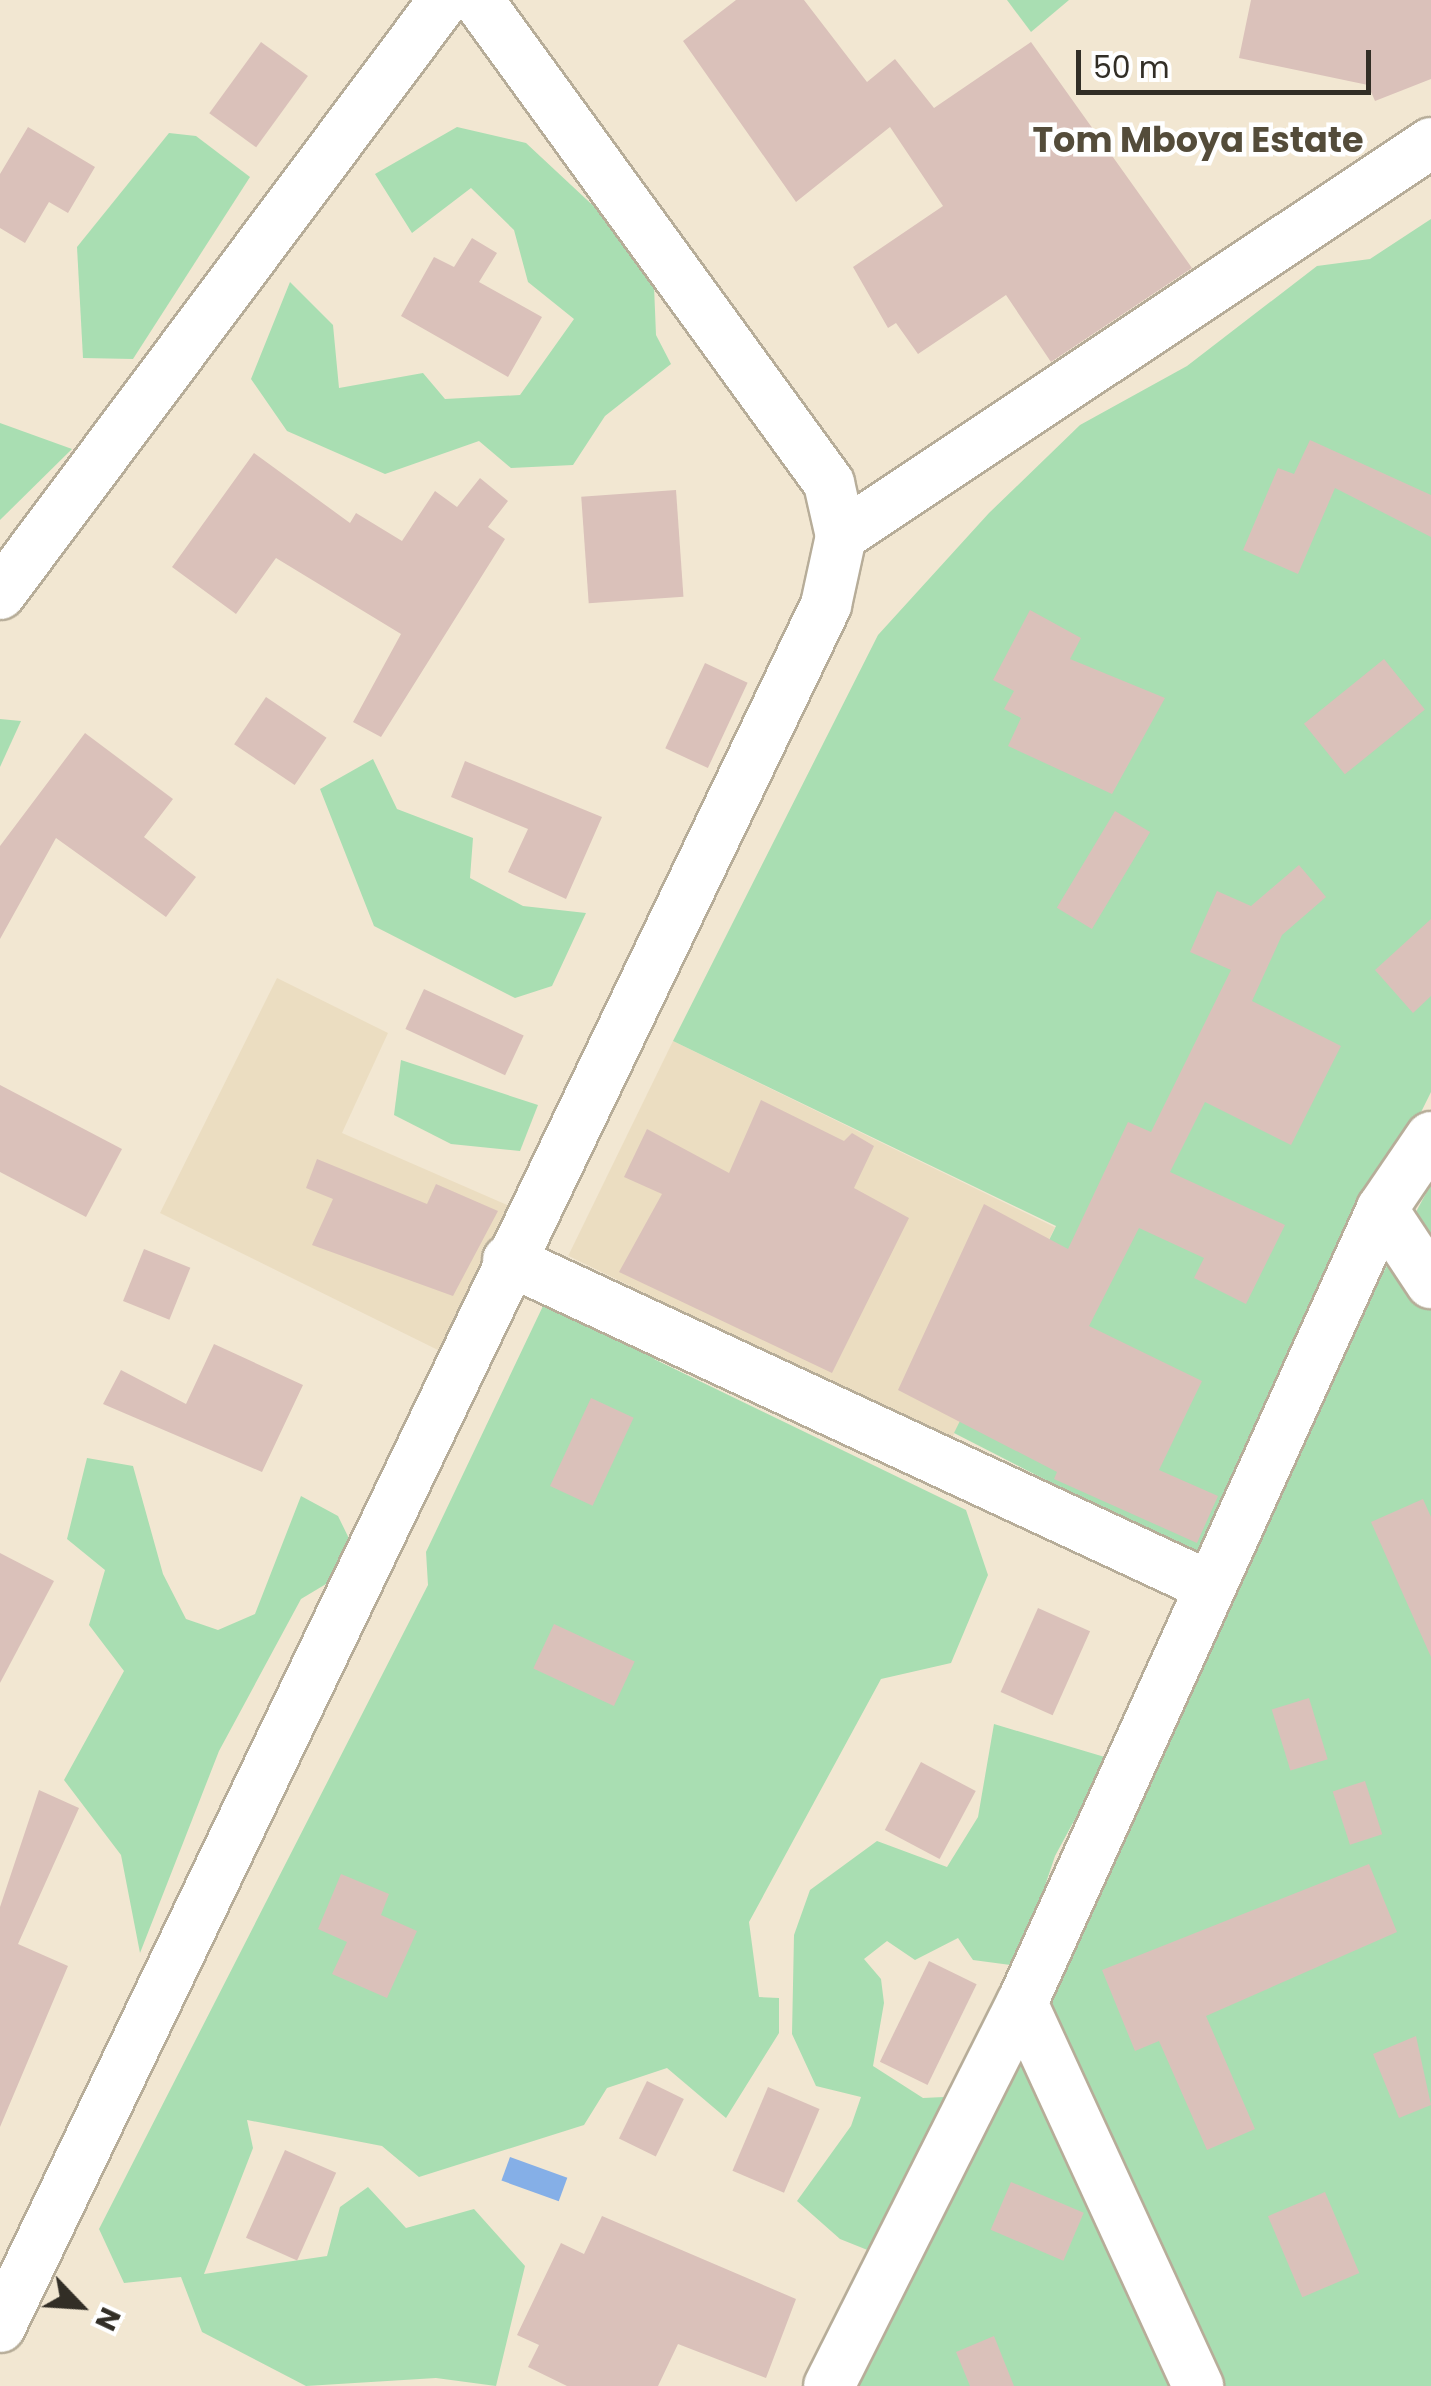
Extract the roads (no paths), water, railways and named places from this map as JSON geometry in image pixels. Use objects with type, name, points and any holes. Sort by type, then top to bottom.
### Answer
[{"type":"street","points":[[0,594],[444,0]]},
{"type":"street","points":[[0,2327],[508,1260],[826,605],[841,536],[830,483],[478,0]]},
{"type":"street","points":[[841,536],[1431,142]]},
{"type":"street","points":[[829,2386],[1022,2003],[1382,1209],[1431,1137]]},
{"type":"street","points":[[1382,1209],[1431,1283]]},
{"type":"street","points":[[508,1260],[1211,1587]]},
{"type":"street","points":[[1022,2003],[1198,2386]]},
{"type":"water","points":[[510,2157],[567,2178],[559,2201],[501,2180]]},
{"type":"district","name":"Tom Mboya Estate","points":[[1198,140]]}]
